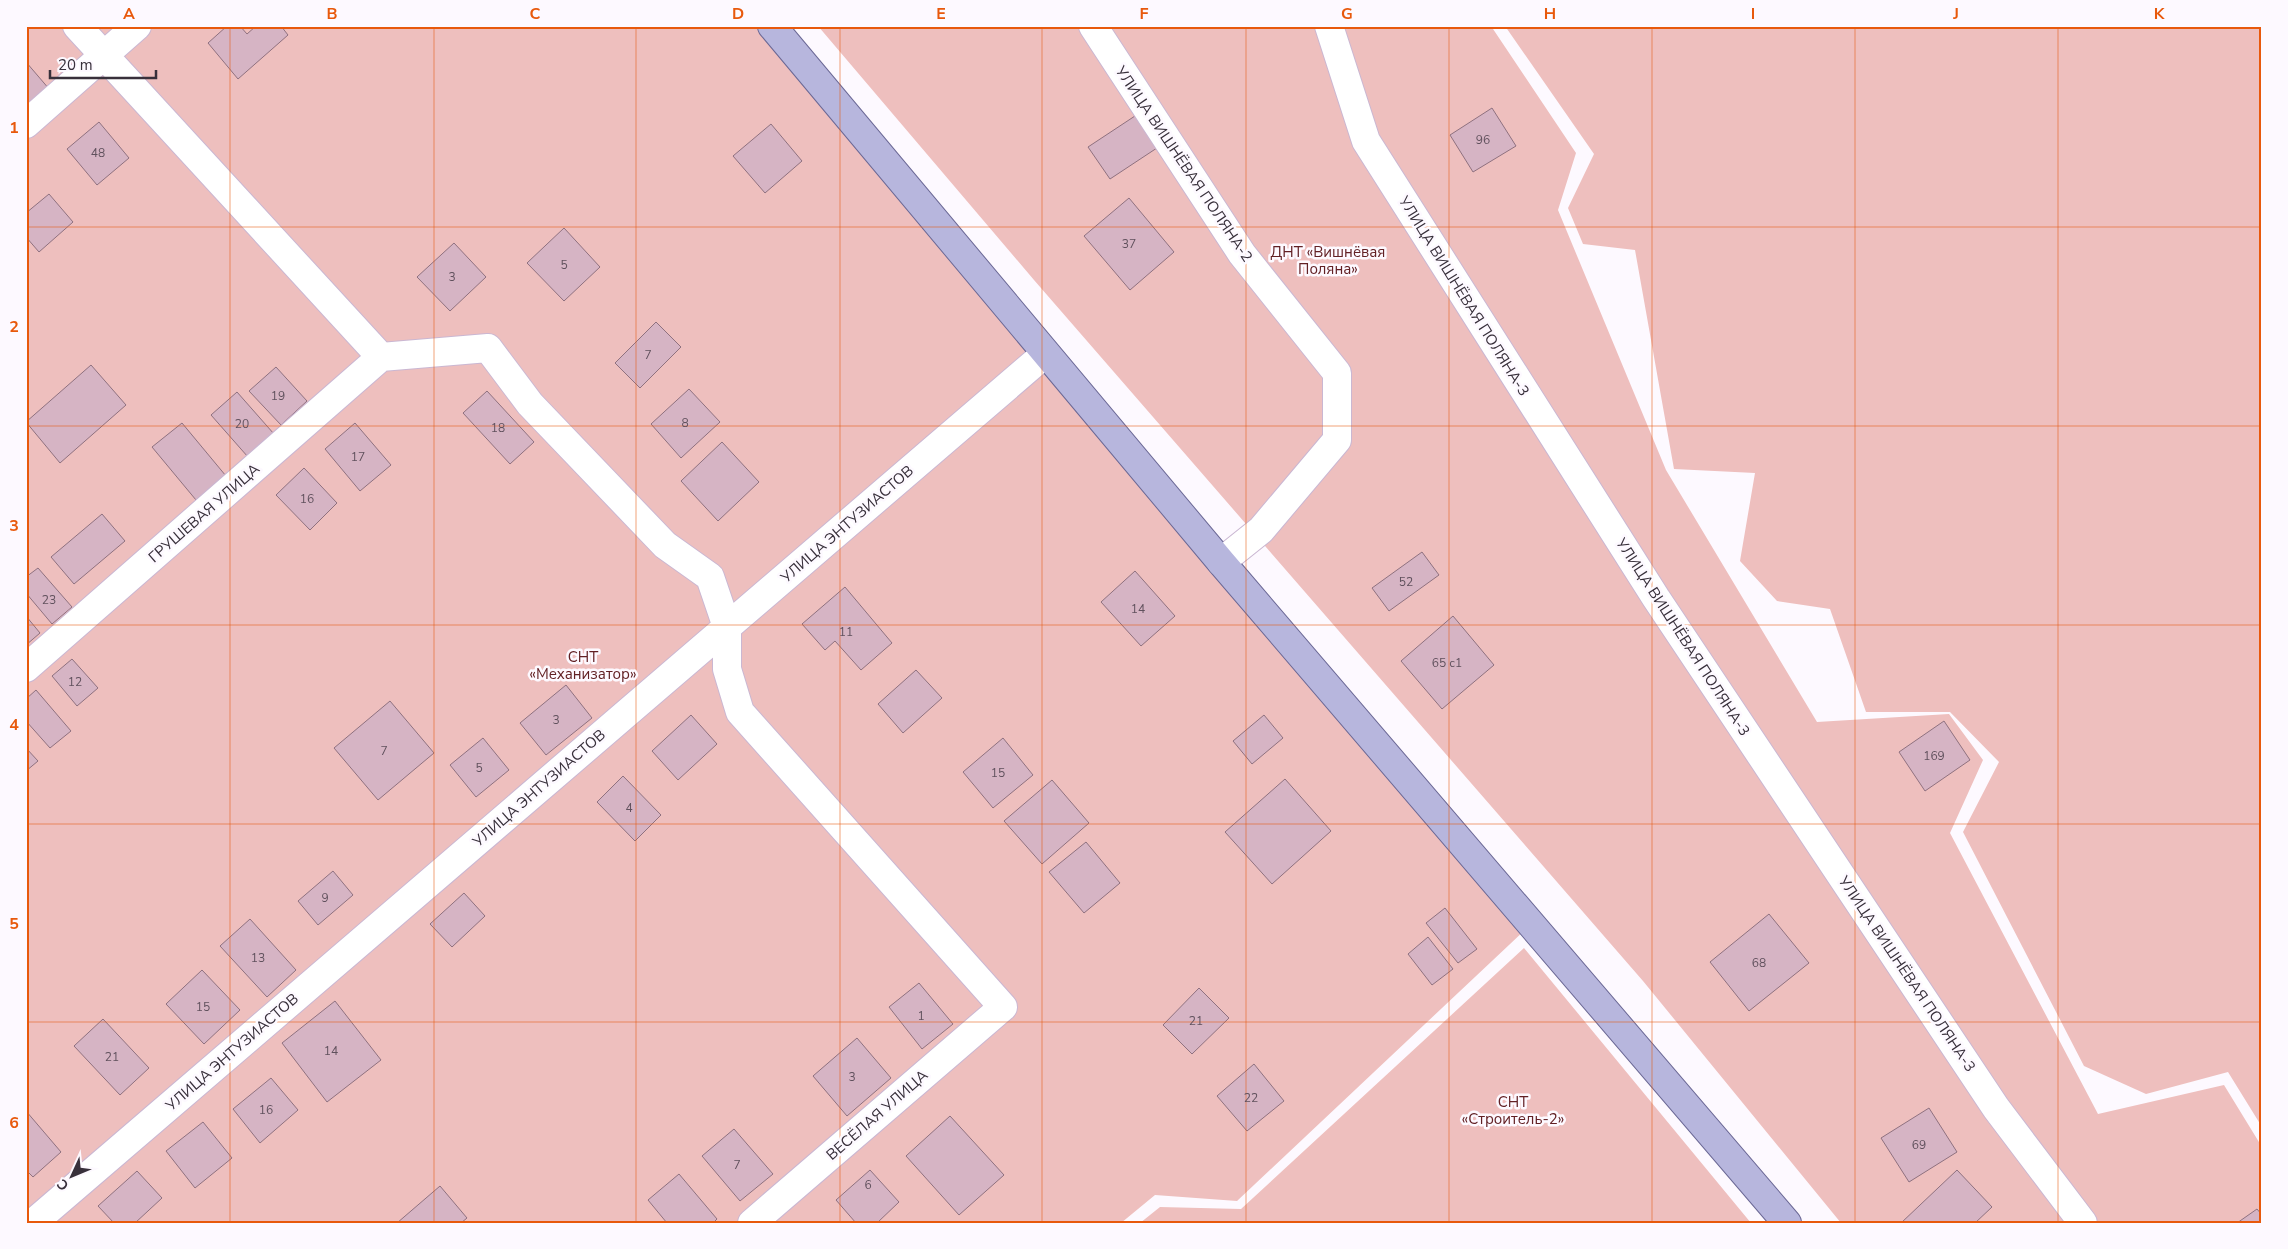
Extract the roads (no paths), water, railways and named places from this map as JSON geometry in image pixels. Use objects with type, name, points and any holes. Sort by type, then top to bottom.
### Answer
[{"type":"main road","points":[[772,26],[1221,562],[1787,1223]]},
{"type":"street","points":[[77,26],[382,357],[488,348],[530,404],[666,545],[710,577],[726,628]]},
{"type":"street","points":[[26,124],[137,26]]},
{"type":"street","name":"УЛИЦА ВИШНЁВАЯ ПОЛЯНА-2","points":[[1093,26],[1242,254],[1337,373],[1337,440],[1261,530],[1221,562]]},
{"type":"street","name":"УЛИЦА ВИШНЁВАЯ ПОЛЯНА-3","points":[[1329,26],[1366,141],[1656,598],[1996,1108],[2083,1223]]},
{"type":"street","name":"УЛИЦА ЭНТУЗИАСТОВ","points":[[33,1223],[1045,354]]},
{"type":"street","name":"ГРУШЕВАЯ УЛИЦА","points":[[26,668],[382,357]]},
{"type":"street","name":"ВЕСЁЛАЯ УЛИЦА","points":[[726,628],[727,669],[740,712],[1003,1007],[752,1223]]},
{"type":"park label","name":"ДНТ «Вишнёвая Поляна»","points":[[1328,260]]},
{"type":"park label","name":"СНТ «Механизатор»","points":[[583,666]]},
{"type":"park label","name":"СНТ «Строитель-2»","points":[[1513,1110]]}]
